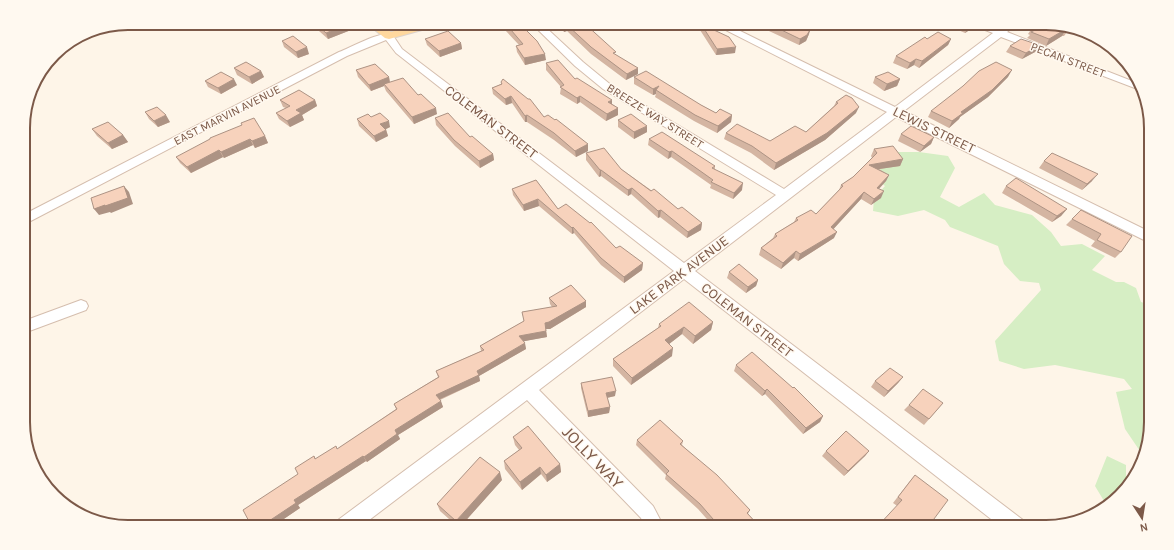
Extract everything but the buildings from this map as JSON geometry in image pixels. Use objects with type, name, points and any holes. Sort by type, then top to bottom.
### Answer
[{"type":"main road","points":[[381,30],[389,36]]},
{"type":"main road","name":"EAST MARVIN AVENUE","points":[[389,36],[411,30]]},
{"type":"street","name":"BREEZE WAY STREET","points":[[543,30],[579,64],[607,87],[785,195]]},
{"type":"street","name":"LEWIS STREET","points":[[731,30],[1144,235]]},
{"type":"street","name":"PECAN STREET","points":[[992,30],[1134,85]]},
{"type":"street","name":"LAKE PARK AVENUE","points":[[353,520],[1004,30]]},
{"type":"street","name":"EAST MARVIN AVENUE","points":[[30,218],[343,54],[373,40],[389,36]]},
{"type":"street","name":"COLEMAN STREET","points":[[389,36],[394,46],[399,51],[434,80],[542,161],[1001,520]]},
{"type":"street","points":[[30,325],[81,306]]},
{"type":"street","name":"JOLLY WAY","points":[[527,389],[647,512],[652,520]]},
{"type":"green space","points":[[891,152],[919,152],[948,156],[955,168],[940,197],[959,207],[984,193],[995,205],[1032,215],[1051,232],[1061,246],[1082,244],[1105,256],[1092,270],[1116,282],[1124,282],[1136,288],[1141,302],[1144,303],[1144,422],[1140,451],[1125,429],[1116,392],[1132,389],[1124,379],[1055,365],[1024,369],[999,361],[995,341],[1041,290],[1039,283],[1020,281],[1004,264],[998,246],[950,227],[945,220],[924,210],[898,216],[873,211],[874,198],[885,186],[872,176]]},
{"type":"green space","points":[[1107,456],[1126,465],[1126,478],[1120,487],[1111,496],[1104,501],[1095,486]]}]
